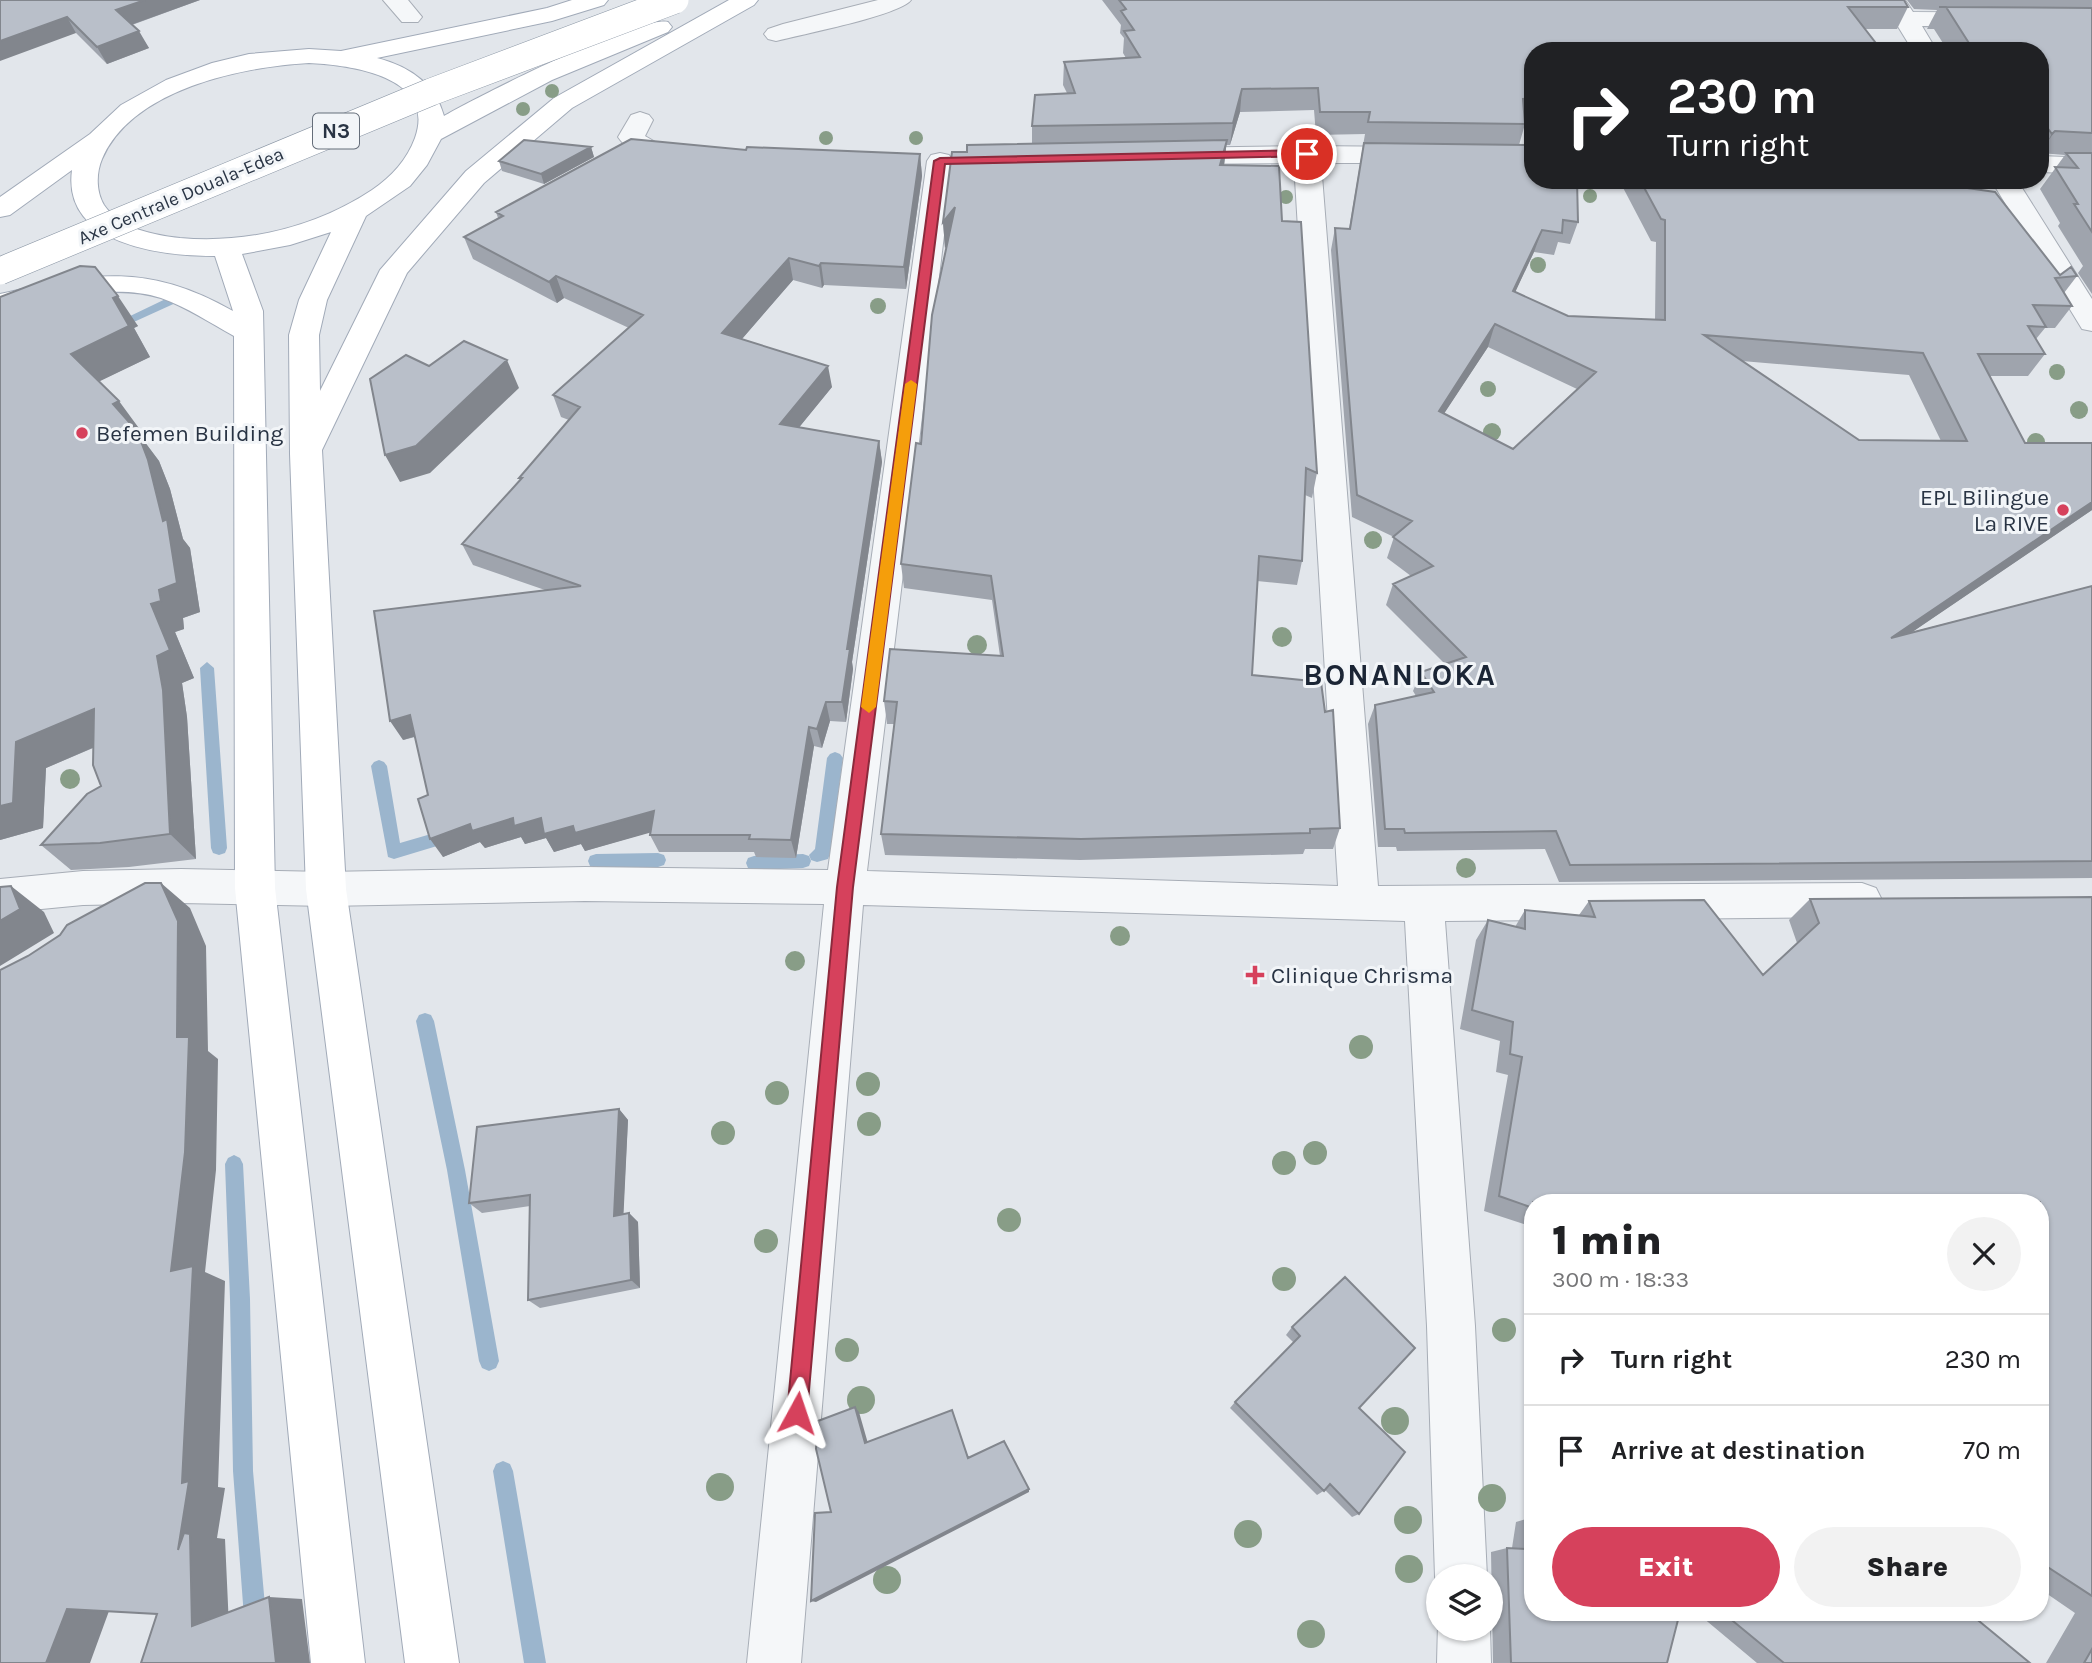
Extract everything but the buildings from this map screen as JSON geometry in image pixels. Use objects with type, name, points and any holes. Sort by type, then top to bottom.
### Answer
[{"type":"main road","points":[[0,209],[102,137],[146,100],[208,73],[276,58],[341,57],[552,14],[596,0]]},
{"type":"main road","name":"Axe Centrale Douala-Edea","points":[[0,271],[431,92],[676,0]]},
{"type":"main road","points":[[431,134],[480,103],[540,74],[728,0]]},
{"type":"main road","points":[[306,454],[394,270],[475,177],[564,103],[746,0]]},
{"type":"main road","points":[[0,303],[108,264],[294,235],[355,211],[384,193],[407,174],[423,154],[431,134],[432,115],[425,98],[412,83],[393,71],[341,57]]},
{"type":"main road","points":[[102,137],[89,157],[83,177],[86,196],[96,213],[114,228],[140,239],[171,246],[217,247]]},
{"type":"main road","points":[[355,211],[313,300],[304,335],[306,454],[326,889],[432,1663]]},
{"type":"main road","points":[[217,247],[248,311],[255,887],[338,1663]]},
{"type":"main road","points":[[0,303],[69,288],[110,284],[146,286],[172,292],[248,331]]},
{"type":"street","points":[[776,34],[810,24],[852,17],[899,0]]},
{"type":"street","points":[[1900,10],[2092,20]]},
{"type":"street","points":[[1900,10],[1920,42]]},
{"type":"street","points":[[632,142],[658,151],[712,153]]},
{"type":"street","points":[[1144,157],[1307,154],[1440,156]]},
{"type":"street","points":[[1307,154],[1359,904]]},
{"type":"street","points":[[774,1663],[845,887],[940,161]]},
{"type":"street","points":[[2049,164],[2092,166]]},
{"type":"street","points":[[2010,189],[2092,322]]},
{"type":"street","points":[[0,895],[85,905],[255,887],[326,889],[585,884],[845,887],[1359,904],[1897,899]]},
{"type":"street","points":[[1424,903],[1451,1325],[1460,1564]]},
{"type":"street","points":[[1463,1641],[1464,1663]]},
{"type":"waterway","points":[[132,318],[176,298]]},
{"type":"waterway","points":[[207,668],[219,848]]},
{"type":"waterway","points":[[817,855],[822,854],[835,758]]},
{"type":"waterway","points":[[379,766],[394,852],[431,841]]},
{"type":"waterway","points":[[596,861],[658,860]]},
{"type":"waterway","points":[[754,863],[803,861]]},
{"type":"waterway","points":[[425,1021],[456,1170],[489,1361]]},
{"type":"waterway","points":[[234,1164],[243,1471],[255,1617]]},
{"type":"waterway","points":[[503,1471],[535,1663]]},
{"type":"slow traffic","points":[[869,707],[911,384]]},
{"type":"place","name":"Befemen Building","points":[[82,433]]},
{"type":"place","name":"EPL Bilingue La RIVE","points":[[2063,510]]},
{"type":"place","name":"Clinique Chrisma","points":[[1255,975]]},
{"type":"district","name":"BONANLOKA","points":[[1400,675]]},
{"type":"route","points":[[797,1413],[845,887],[940,161],[1307,154]]}]
